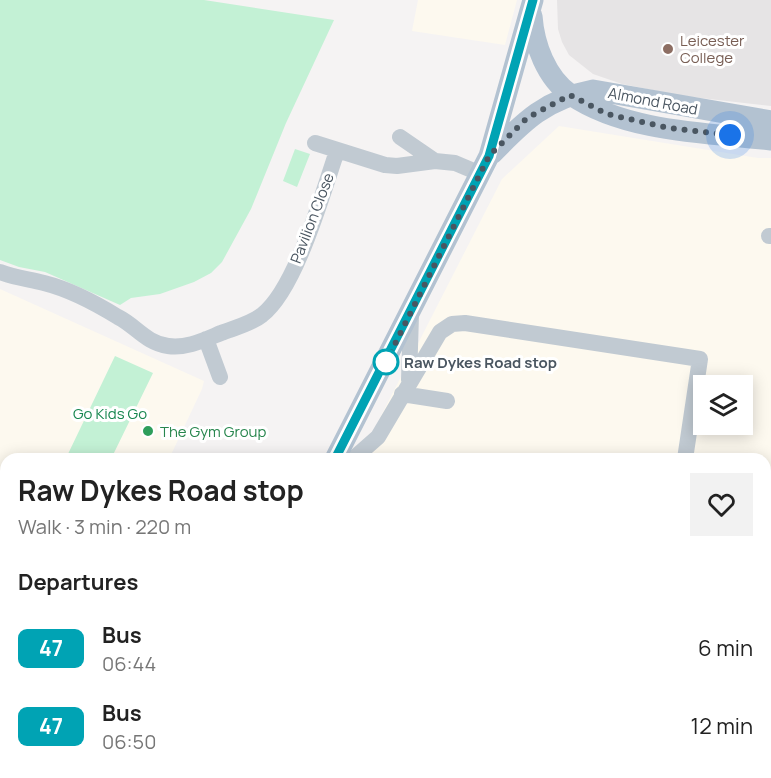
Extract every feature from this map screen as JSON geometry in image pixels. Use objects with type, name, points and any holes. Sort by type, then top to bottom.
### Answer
[{"type":"main road","name":"Almond Road","points":[[532,5],[533,33],[539,52],[552,75],[570,95],[607,114],[669,128],[771,140]]},
{"type":"main road","points":[[338,453],[411,315],[485,165],[532,5]]},
{"type":"main road","name":"Almond Road","points":[[485,165],[527,118],[570,95],[593,90],[734,117],[771,121]]},
{"type":"street","points":[[400,138],[435,161]]},
{"type":"street","points":[[315,143],[359,159],[397,166],[435,161],[485,165]]},
{"type":"street","name":"Pavilion Close","points":[[0,272],[19,279],[45,283],[82,299],[119,317],[146,339],[157,343],[181,346],[206,339],[262,315],[273,303],[298,260],[337,151]]},
{"type":"street","points":[[406,387],[411,315]]},
{"type":"street","points":[[360,453],[378,437],[440,332],[459,323],[700,359],[686,453]]},
{"type":"street","points":[[206,339],[220,377]]},
{"type":"street","points":[[406,387],[447,401]]},
{"type":"shaded area","points":[[418,0],[517,0],[505,45],[412,31]]},
{"type":"shaded area","name":"Leicester College","points":[[557,0],[771,0],[771,106],[683,96],[622,84],[593,74],[569,55],[562,42],[558,29]]},
{"type":"shaded area","points":[[559,126],[758,158],[771,158],[771,453],[362,453],[502,179]]},
{"type":"shaded area","points":[[0,289],[204,381],[172,453],[0,453]]},
{"type":"green space","points":[[0,0],[204,0],[334,20],[286,123],[251,209],[222,262],[211,273],[194,282],[160,294],[131,298],[120,305],[45,272],[19,267],[0,260]]},
{"type":"green space","points":[[295,149],[310,154],[297,187],[283,181]]},
{"type":"green space","name":"Go Kids Go","points":[[115,356],[153,373],[114,453],[68,453]]},
{"type":"bus line","name":"47","points":[[338,453],[411,315],[489,156],[533,0]]},
{"type":"place","name":"Leicester College","points":[[668,49]]},
{"type":"place","name":"Raw Dykes Road stop","points":[[386,362]]},
{"type":"place","name":"The Gym Group","points":[[148,431]]},
{"type":"route","points":[[386,362],[489,156],[527,118],[570,95],[607,114],[669,128],[730,135]]}]
